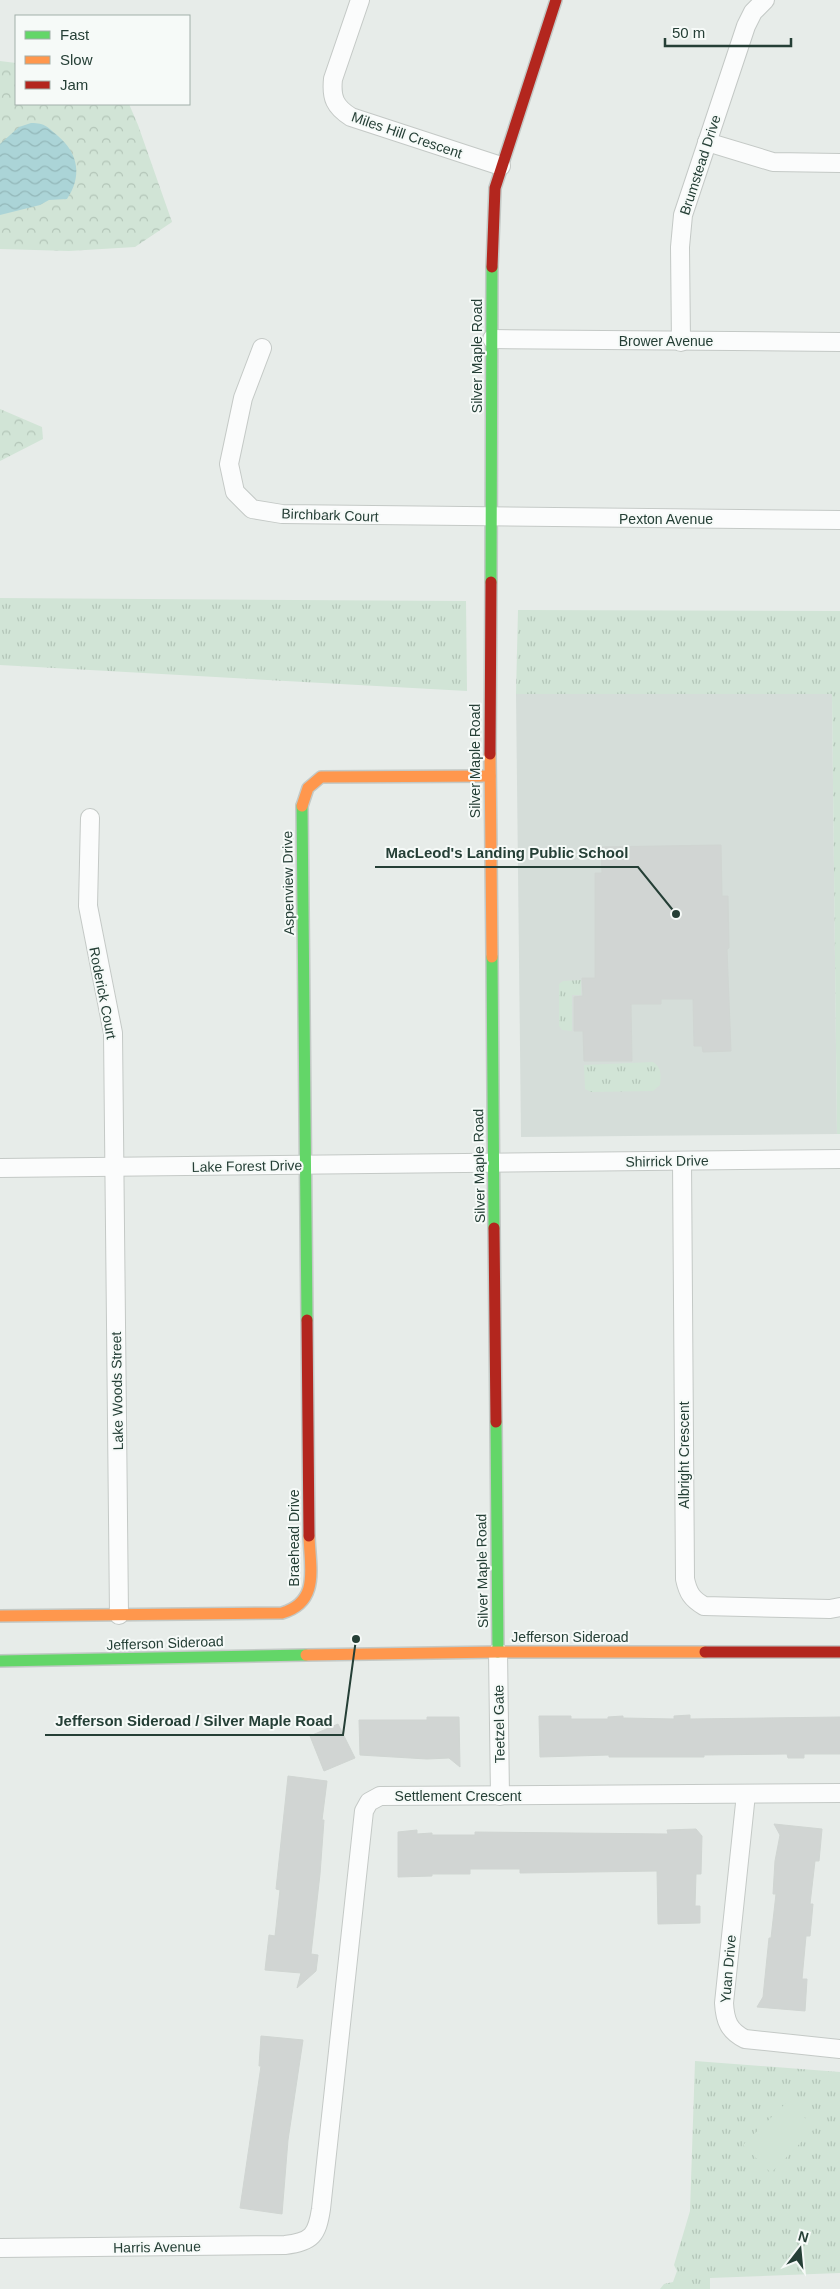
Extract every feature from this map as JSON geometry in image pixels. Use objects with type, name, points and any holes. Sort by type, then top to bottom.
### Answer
[{"type":"street","name":"Miles Hill Crescent","points":[[360,0],[333,80],[331,92],[335,104],[350,117],[501,166]]},
{"type":"street","name":"Silver Maple Road","points":[[498,1652],[490,776],[493,204],[501,166],[556,0]]},
{"type":"street","name":"Brumstead Drive","points":[[681,342],[682,223],[687,199],[746,26],[753,12],[765,0]]},
{"type":"street","points":[[707,142],[773,162],[840,163]]},
{"type":"street","name":"Brower Avenue","points":[[492,339],[840,342]]},
{"type":"street","name":"Birchbark Court","points":[[262,348],[243,398],[229,464],[235,492],[252,509],[282,514],[491,518]]},
{"type":"street","name":"Pexton Avenue","points":[[491,518],[840,520]]},
{"type":"street","name":"Aspenview Drive","points":[[307,1165],[302,820],[302,805],[305,792],[310,783],[321,777],[490,776]]},
{"type":"street","name":"Roderick Court","points":[[90,818],[88,906],[113,1033],[115,1167]]},
{"type":"street","name":"Shirrick Drive","points":[[493,1163],[840,1159]]},
{"type":"street","name":"Albright Crescent","points":[[682,1160],[685,1579],[688,1592],[694,1600],[704,1606],[830,1609],[840,1607]]},
{"type":"street","name":"Lake Forest Drive","points":[[0,1168],[493,1163]]},
{"type":"street","name":"Braehead Drive","points":[[0,1616],[282,1613],[294,1610],[308,1596],[310,1587],[307,1165]]},
{"type":"street","name":"Lake Woods Street","points":[[115,1167],[119,1615]]},
{"type":"street","name":"Jefferson Sideroad","points":[[0,1660],[498,1652],[840,1652]]},
{"type":"street","name":"Teetzel Gate","points":[[498,1652],[500,1796]]},
{"type":"street","name":"Settlement Crescent","points":[[311,2238],[319,2225],[364,1810],[369,1802],[380,1796],[840,1793]]},
{"type":"street","name":"Yuan Drive","points":[[746,1794],[724,2004],[728,2025],[734,2034],[745,2039],[840,2049]]},
{"type":"street","name":"Harris Avenue","points":[[0,2248],[285,2245],[302,2243],[311,2238]]},
{"type":"shaded area","points":[[832,693],[837,1134],[521,1137],[516,694]]},
{"type":"green space","points":[[0,61],[15,63],[15,105],[129,105],[172,222],[135,247],[69,251],[0,249]]},
{"type":"green space","points":[[0,409],[42,427],[43,439],[0,461]]},
{"type":"green space","points":[[0,598],[466,601],[467,691],[0,665]]},
{"type":"green space","points":[[518,610],[840,611],[840,1134],[837,1134],[832,694],[516,694]]},
{"type":"green space","points":[[581,980],[581,995],[572,995],[572,1031],[562,1030],[559,1026],[559,984],[563,981]]},
{"type":"green space","points":[[653,1062],[658,1067],[661,1075],[660,1085],[653,1091],[591,1092],[585,1089],[584,1065]]},
{"type":"green space","points":[[695,2061],[840,2072],[840,2273],[710,2278],[710,2289],[660,2289],[664,2284],[673,2282],[677,2271],[674,2265],[690,2211]]},
{"type":"green space","points":[[788,2101],[815,2128],[771,2173],[743,2145]]},
{"type":"water","points":[[31,123],[46,126],[70,150],[76,166],[75,182],[72,191],[67,199],[49,200],[40,205],[0,215],[0,144],[19,127]]},
{"type":"building","points":[[721,845],[722,896],[728,896],[729,948],[727,949],[731,1051],[703,1052],[702,1046],[694,1046],[693,999],[661,999],[661,1004],[631,1004],[632,1061],[584,1061],[583,1031],[574,1031],[574,997],[583,996],[582,978],[595,978],[595,873],[602,873],[601,847]]},
{"type":"building","points":[[690,1715],[690,1719],[840,1717],[840,1754],[804,1754],[804,1758],[788,1758],[787,1754],[704,1755],[704,1757],[609,1757],[609,1755],[540,1757],[539,1716],[571,1716],[571,1719],[608,1719],[608,1717],[623,1716],[623,1718],[674,1719],[674,1716]]},
{"type":"building","points":[[427,1717],[459,1717],[460,1767],[449,1758],[427,1759],[360,1755],[359,1720],[427,1720]]},
{"type":"building","points":[[338,1724],[355,1758],[324,1771],[310,1736]]},
{"type":"building","points":[[288,1776],[327,1781],[322,1820],[324,1820],[320,1874],[311,1954],[318,1955],[316,1971],[297,1988],[301,1973],[265,1970],[269,1935],[275,1936],[280,1890],[276,1889]]},
{"type":"building","points":[[774,1824],[822,1829],[819,1861],[815,1861],[810,1904],[813,1904],[810,1936],[806,1936],[802,1979],[807,1979],[805,2011],[757,2007],[763,1997],[776,1894],[773,1894],[775,1861],[780,1835]]},
{"type":"building","points":[[696,1829],[702,1836],[701,1874],[696,1874],[695,1906],[700,1906],[700,1923],[658,1924],[657,1871],[520,1873],[520,1869],[470,1869],[470,1874],[432,1874],[432,1876],[398,1877],[398,1832],[417,1830],[417,1834],[432,1833],[432,1835],[475,1835],[475,1832],[668,1834],[667,1830]]},
{"type":"building","points":[[261,2036],[303,2040],[288,2140],[282,2214],[240,2208],[261,2066],[259,2066]]},
{"type":"traffic: fast","points":[[491,582],[492,267]]},
{"type":"traffic: fast","points":[[302,806],[307,1320]]},
{"type":"traffic: fast","points":[[492,957],[494,1228]]},
{"type":"traffic: fast","points":[[496,1422],[498,1652]]},
{"type":"traffic: fast","points":[[0,1661],[306,1655]]},
{"type":"traffic: slow","points":[[490,754],[492,957]]},
{"type":"traffic: slow","points":[[302,806],[308,788],[321,777],[490,776]]},
{"type":"traffic: slow","points":[[0,1616],[282,1613],[294,1608],[308,1592],[311,1572],[309,1536]]},
{"type":"traffic: slow","points":[[306,1655],[498,1652],[705,1652]]},
{"type":"traffic: jam","points":[[492,267],[495,188],[556,0]]},
{"type":"traffic: jam","points":[[490,754],[491,582]]},
{"type":"traffic: jam","points":[[494,1228],[496,1422]]},
{"type":"traffic: jam","points":[[307,1320],[309,1536]]},
{"type":"traffic: jam","points":[[705,1652],[840,1652]]},
{"type":"place","name":"MacLeod's Landing Public School","points":[[676,914]]},
{"type":"place","name":"Jefferson Sideroad / Silver Maple Road","points":[[356,1639]]}]
